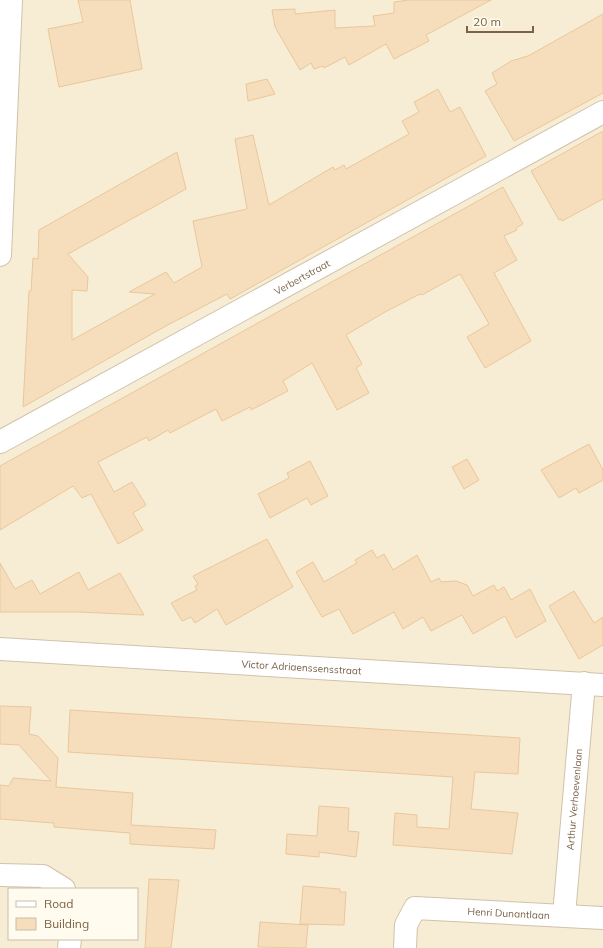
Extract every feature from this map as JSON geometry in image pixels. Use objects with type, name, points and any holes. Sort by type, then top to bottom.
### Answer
[{"type":"street","points":[[0,255],[4,55],[11,0]]},
{"type":"street","name":"Verbertstraat","points":[[0,442],[603,112]]},
{"type":"street","name":"Victor Adriaenssensstraat","points":[[0,649],[593,684]]},
{"type":"street","name":"Arthur Verhoevenlaan","points":[[564,915],[593,684]]},
{"type":"street","points":[[0,875],[43,876],[62,888]]},
{"type":"street","name":"Henri Dunantlaan","points":[[406,948],[406,925],[415,908],[603,918]]},
{"type":"shaded area","points":[[0,0],[603,0],[603,948],[0,948]]},
{"type":"building","points":[[78,0],[130,0],[142,69],[59,87],[48,29],[83,22]]},
{"type":"building","points":[[409,0],[491,0],[426,35],[429,41],[394,59],[386,44],[349,65],[345,57],[324,68],[323,66],[314,69],[311,63],[300,70],[275,27],[272,10],[295,9],[295,14],[335,10],[335,28],[375,26],[373,16],[394,13],[394,2]]},
{"type":"building","points":[[603,14],[603,93],[514,141],[485,91],[497,84],[492,73],[511,61],[528,56]]},
{"type":"building","points":[[267,79],[275,94],[248,101],[246,84]]},
{"type":"building","points":[[438,89],[450,112],[460,107],[486,156],[230,299],[227,294],[164,327],[23,407],[29,291],[31,291],[33,258],[38,259],[39,230],[177,152],[186,189],[68,254],[88,277],[87,291],[72,290],[72,340],[155,294],[129,292],[166,272],[174,283],[202,267],[193,221],[247,209],[235,139],[253,135],[269,205],[333,167],[335,170],[344,165],[346,169],[409,134],[402,121],[419,112],[414,102]]},
{"type":"building","points":[[603,131],[603,199],[562,221],[561,219],[559,220],[531,171]]},
{"type":"building","points":[[503,187],[523,224],[516,228],[517,230],[504,236],[517,260],[494,273],[531,341],[485,368],[467,337],[489,324],[460,274],[422,295],[420,294],[385,312],[346,335],[362,364],[356,368],[369,393],[337,410],[312,363],[283,381],[288,391],[251,410],[250,407],[222,421],[216,409],[170,433],[168,430],[149,441],[147,437],[98,462],[114,492],[132,482],[146,505],[133,513],[143,530],[118,544],[91,494],[82,498],[73,486],[0,530],[0,466]]},
{"type":"building","points":[[589,444],[603,470],[603,480],[579,493],[576,488],[559,498],[541,470]]},
{"type":"building","points":[[467,459],[479,480],[464,489],[452,467]]},
{"type":"building","points":[[310,461],[328,496],[311,505],[307,498],[270,518],[258,494],[289,478],[287,473]]},
{"type":"building","points":[[267,539],[293,587],[226,625],[217,609],[195,623],[191,617],[182,621],[171,603],[197,590],[195,586],[198,584],[193,576]]},
{"type":"building","points":[[372,550],[377,558],[384,554],[393,570],[417,555],[431,582],[439,578],[441,582],[456,581],[467,585],[473,596],[494,585],[497,591],[504,587],[511,600],[530,589],[546,621],[516,638],[505,616],[473,634],[462,615],[431,631],[423,617],[403,629],[394,612],[353,634],[339,609],[322,617],[296,572],[313,562],[324,582],[357,563],[355,560]]},
{"type":"building","points":[[0,563],[15,589],[32,580],[40,594],[79,572],[88,590],[120,573],[144,615],[78,612],[0,612]]},
{"type":"building","points":[[574,591],[594,623],[603,617],[603,645],[579,659],[549,606]]},
{"type":"building","points":[[0,706],[31,707],[29,734],[38,736],[58,758],[56,787],[133,793],[131,825],[216,830],[214,849],[130,844],[130,833],[54,827],[54,823],[0,819],[0,785],[9,786],[13,778],[51,781],[19,745],[0,744]]},
{"type":"building","points":[[70,710],[520,738],[518,774],[475,772],[471,809],[518,813],[512,854],[393,845],[395,813],[417,815],[417,827],[449,829],[453,777],[68,752]]},
{"type":"building","points":[[319,806],[349,808],[348,831],[359,832],[356,857],[319,852],[319,857],[286,854],[287,834],[317,836]]},
{"type":"building","points":[[149,879],[179,880],[171,948],[145,948]]},
{"type":"building","points":[[303,886],[340,889],[340,892],[346,892],[344,925],[300,924]]},
{"type":"building","points":[[260,922],[308,925],[306,948],[258,947]]}]
